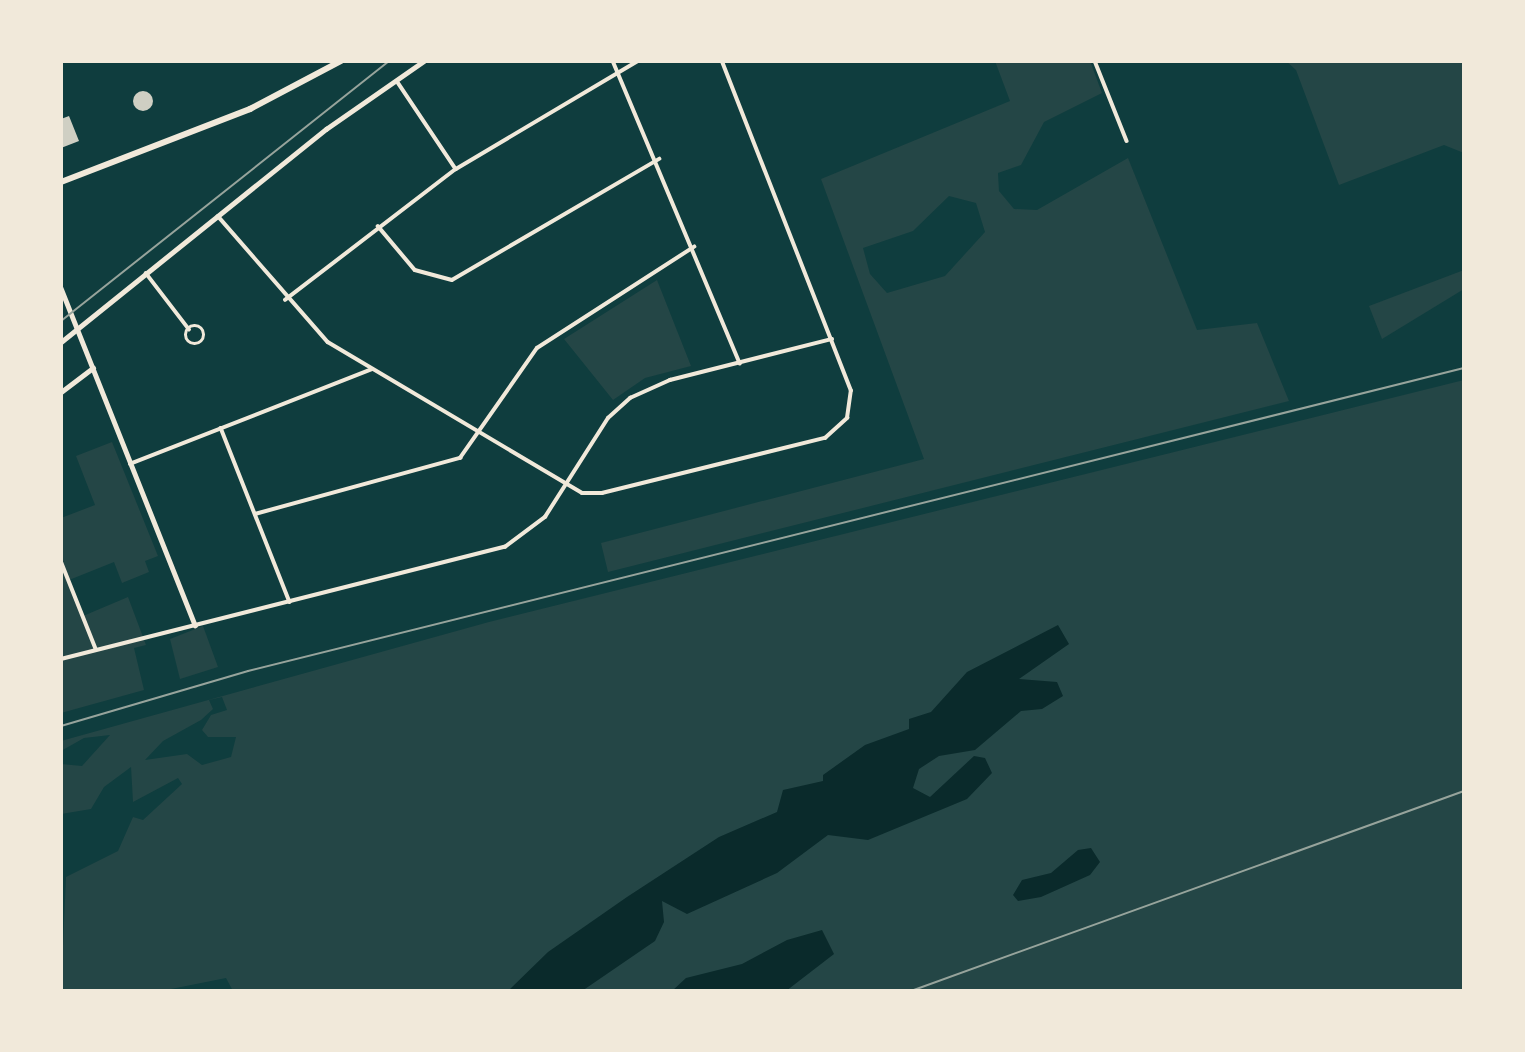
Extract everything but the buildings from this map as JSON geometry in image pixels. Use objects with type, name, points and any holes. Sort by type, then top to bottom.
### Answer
[{"type":"main road","points":[[61,182],[250,109],[341,61]]},
{"type":"street","points":[[61,342],[218,216],[424,61]]},
{"type":"street","points":[[613,61],[659,159],[740,363]]},
{"type":"street","points":[[285,300],[378,226],[456,169],[638,61]]},
{"type":"street","points":[[218,216],[285,300],[328,342],[566,484],[602,493],[816,440],[838,430],[851,410],[851,391],[722,61]]},
{"type":"street","points":[[1095,61],[1127,141]]},
{"type":"street","points":[[396,80],[456,169]]},
{"type":"street","points":[[378,226],[415,270],[452,281],[659,159]]},
{"type":"street","points":[[255,514],[441,468],[467,452],[481,434],[515,375],[549,338],[694,247]]},
{"type":"street","points":[[146,274],[189,329],[190,342],[201,342],[202,329],[189,329]]},
{"type":"street","points":[[61,288],[195,625]]},
{"type":"street","points":[[61,659],[505,547],[536,527],[608,418],[630,398],[656,384],[832,339]]},
{"type":"street","points":[[61,393],[93,368]]},
{"type":"street","points":[[130,464],[372,369]]},
{"type":"street","points":[[221,428],[290,602]]},
{"type":"street","points":[[61,561],[96,649]]},
{"type":"shaded area","points":[[995,61],[1090,61],[1102,93],[1044,122],[1021,165],[998,173],[999,191],[1014,209],[1037,210],[1128,158],[1197,330],[1257,323],[1289,401],[608,572],[601,543],[924,459],[821,179],[1010,101]],"holes":[[[949,196],[976,203],[985,232],[945,276],[887,293],[870,274],[863,248],[913,231]]]},
{"type":"shaded area","points":[[1286,61],[1464,61],[1464,153],[1444,145],[1339,185],[1296,70]]},
{"type":"shaded area","points":[[1464,270],[1464,289],[1382,339],[1369,306]]},
{"type":"shaded area","points":[[657,280],[691,366],[645,378],[613,400],[564,339]]},
{"type":"shaded area","points":[[1464,380],[1464,991],[233,991],[226,978],[161,991],[61,991],[66,877],[118,851],[133,817],[143,820],[182,784],[178,778],[133,802],[131,767],[104,787],[91,809],[61,814],[61,764],[82,766],[110,735],[84,738],[61,751],[61,741],[489,622]],"holes":[[[222,697],[227,710],[211,715],[202,730],[208,737],[236,737],[231,757],[202,765],[187,754],[145,760],[163,741],[201,720],[213,709],[209,700]]]},
{"type":"shaded area","points":[[112,442],[158,556],[145,561],[149,572],[122,583],[114,562],[69,580],[83,616],[128,597],[146,645],[134,648],[144,690],[61,713],[61,518],[95,505],[76,456]]},
{"type":"shaded area","points":[[1058,625],[1069,644],[1019,679],[1057,682],[1063,696],[1042,709],[1021,711],[975,750],[939,756],[919,769],[913,788],[930,797],[974,756],[985,758],[992,773],[967,799],[868,840],[828,835],[777,873],[687,914],[662,901],[664,922],[655,941],[582,991],[508,991],[548,952],[627,897],[719,837],[777,812],[783,790],[823,781],[823,775],[865,745],[909,729],[909,719],[931,712],[967,672]]},
{"type":"shaded area","points":[[203,626],[218,667],[180,679],[170,639]]},
{"type":"shaded area","points":[[1091,848],[1100,862],[1090,875],[1041,897],[1018,901],[1013,895],[1022,880],[1051,873],[1078,850]]},
{"type":"shaded area","points":[[822,930],[834,954],[786,991],[672,991],[686,978],[742,964],[787,940]]},
{"type":"railway","points":[[61,321],[389,61]]},
{"type":"railway","points":[[61,726],[248,671],[1464,368]]},
{"type":"railway","points":[[911,991],[1464,791]]}]
